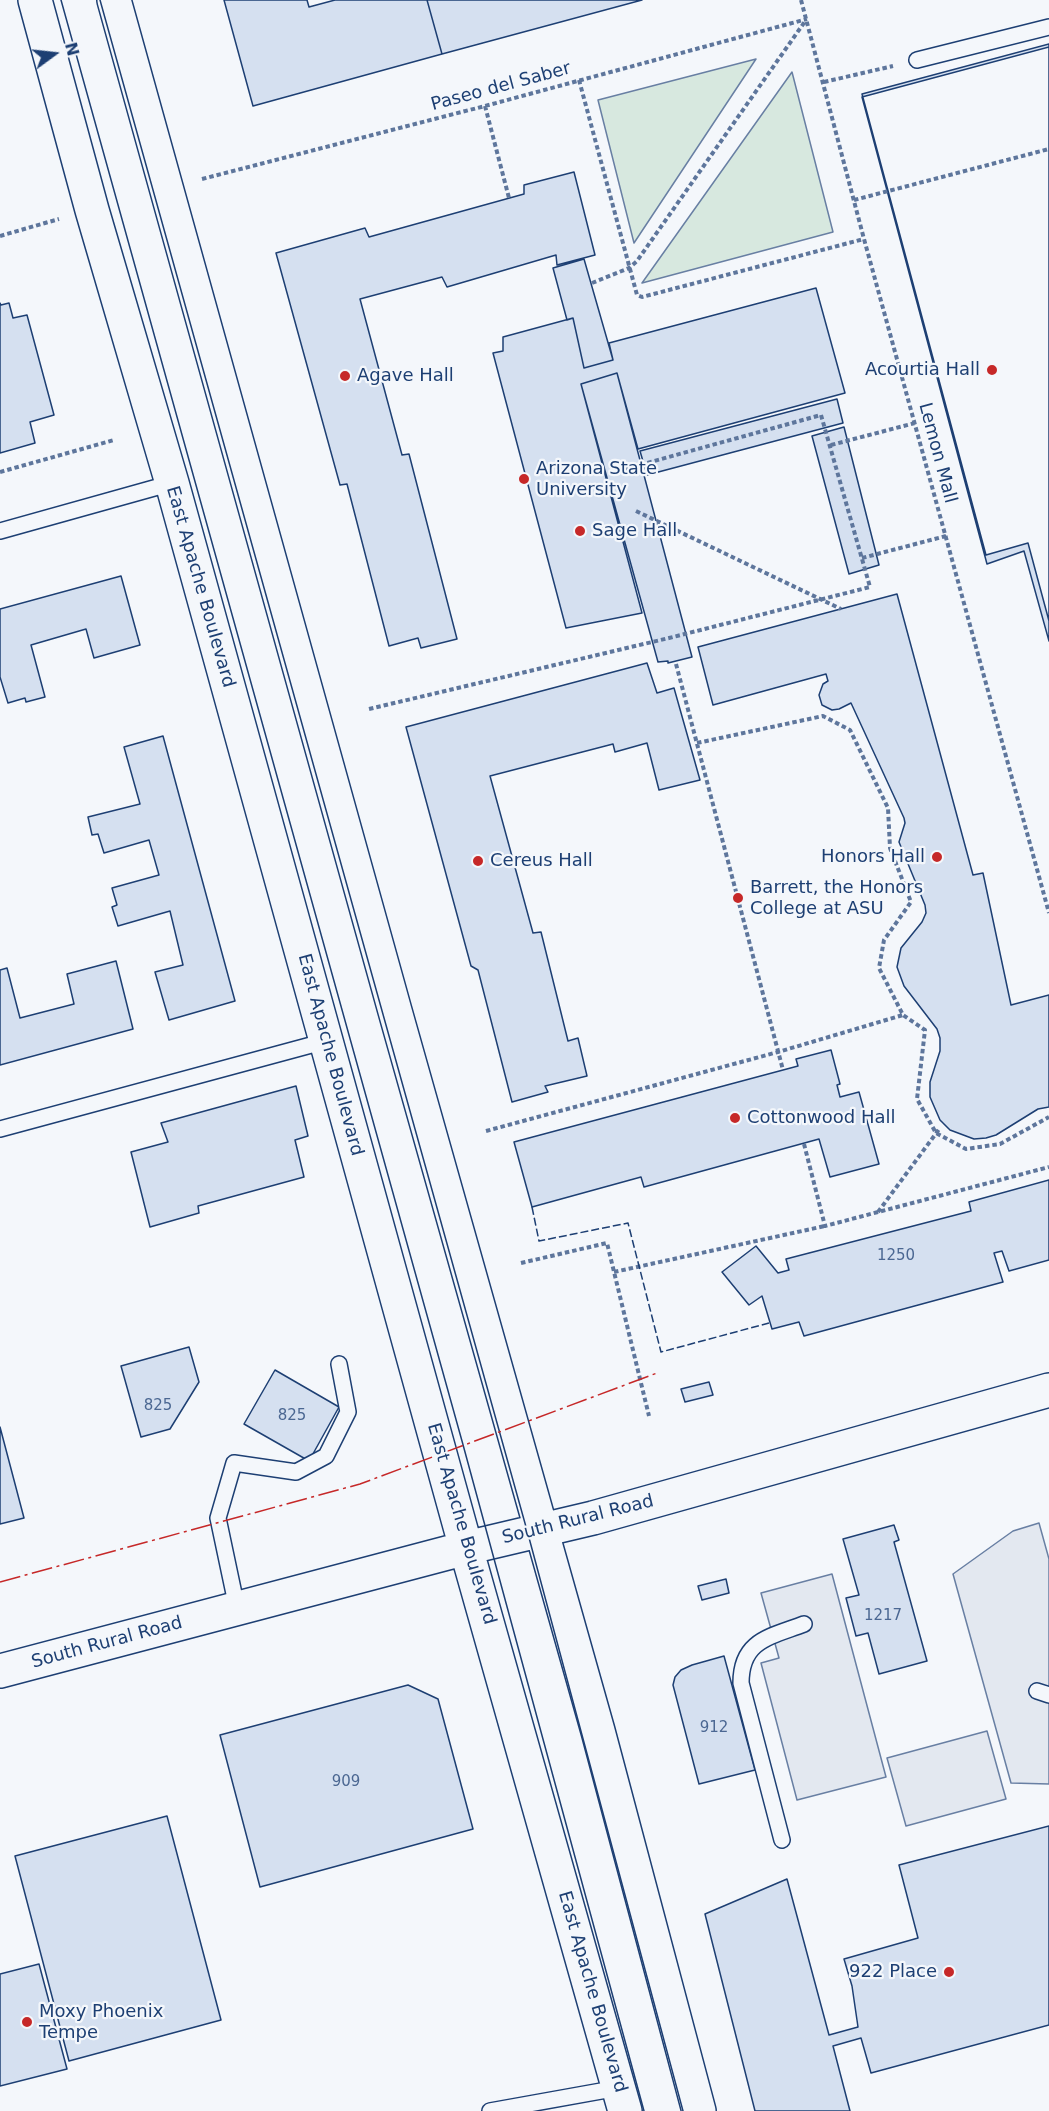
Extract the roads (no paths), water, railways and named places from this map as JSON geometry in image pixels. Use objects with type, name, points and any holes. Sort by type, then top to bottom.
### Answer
[{"type":"main road","name":"East Apache Boulevard","points":[[35,0],[92,210],[172,483],[466,1548],[622,2099]]},
{"type":"main road","points":[[114,0],[401,1034],[543,1531],[635,1866],[699,2111]]},
{"type":"main road","name":"South Rural Road","points":[[0,1671],[466,1548],[543,1531],[1049,1390]]},
{"type":"lane","points":[[917,60],[1049,27]]},
{"type":"lane","points":[[0,531],[172,483]]},
{"type":"lane","points":[[0,1129],[326,1041]]},
{"type":"lane","points":[[237,1608],[219,1518],[234,1463],[296,1472],[326,1456],[348,1412],[339,1364]]},
{"type":"lane","points":[[782,1840],[741,1683],[741,1666],[748,1652],[761,1641],[804,1624]]},
{"type":"lane","points":[[490,2111],[622,2099]]},
{"type":"tram line","points":[[61,0],[462,1441],[644,2111]]},
{"type":"tram line","points":[[100,0],[528,1534],[683,2111]]},
{"type":"place","name":"Acourtia Hall","points":[[992,370]]},
{"type":"place","name":"Agave Hall","points":[[345,376]]},
{"type":"place","name":"Arizona State University","points":[[524,479]]},
{"type":"place","name":"Sage Hall","points":[[580,531]]},
{"type":"place","name":"Honors Hall","points":[[937,857]]},
{"type":"place","name":"Cereus Hall","points":[[478,861]]},
{"type":"place","name":"Barrett, the Honors College at ASU","points":[[738,898]]},
{"type":"place","name":"Cottonwood Hall","points":[[735,1118]]},
{"type":"place","name":"922 Place","points":[[949,1972]]},
{"type":"place","name":"Moxy Phoenix Tempe","points":[[27,2022]]}]
